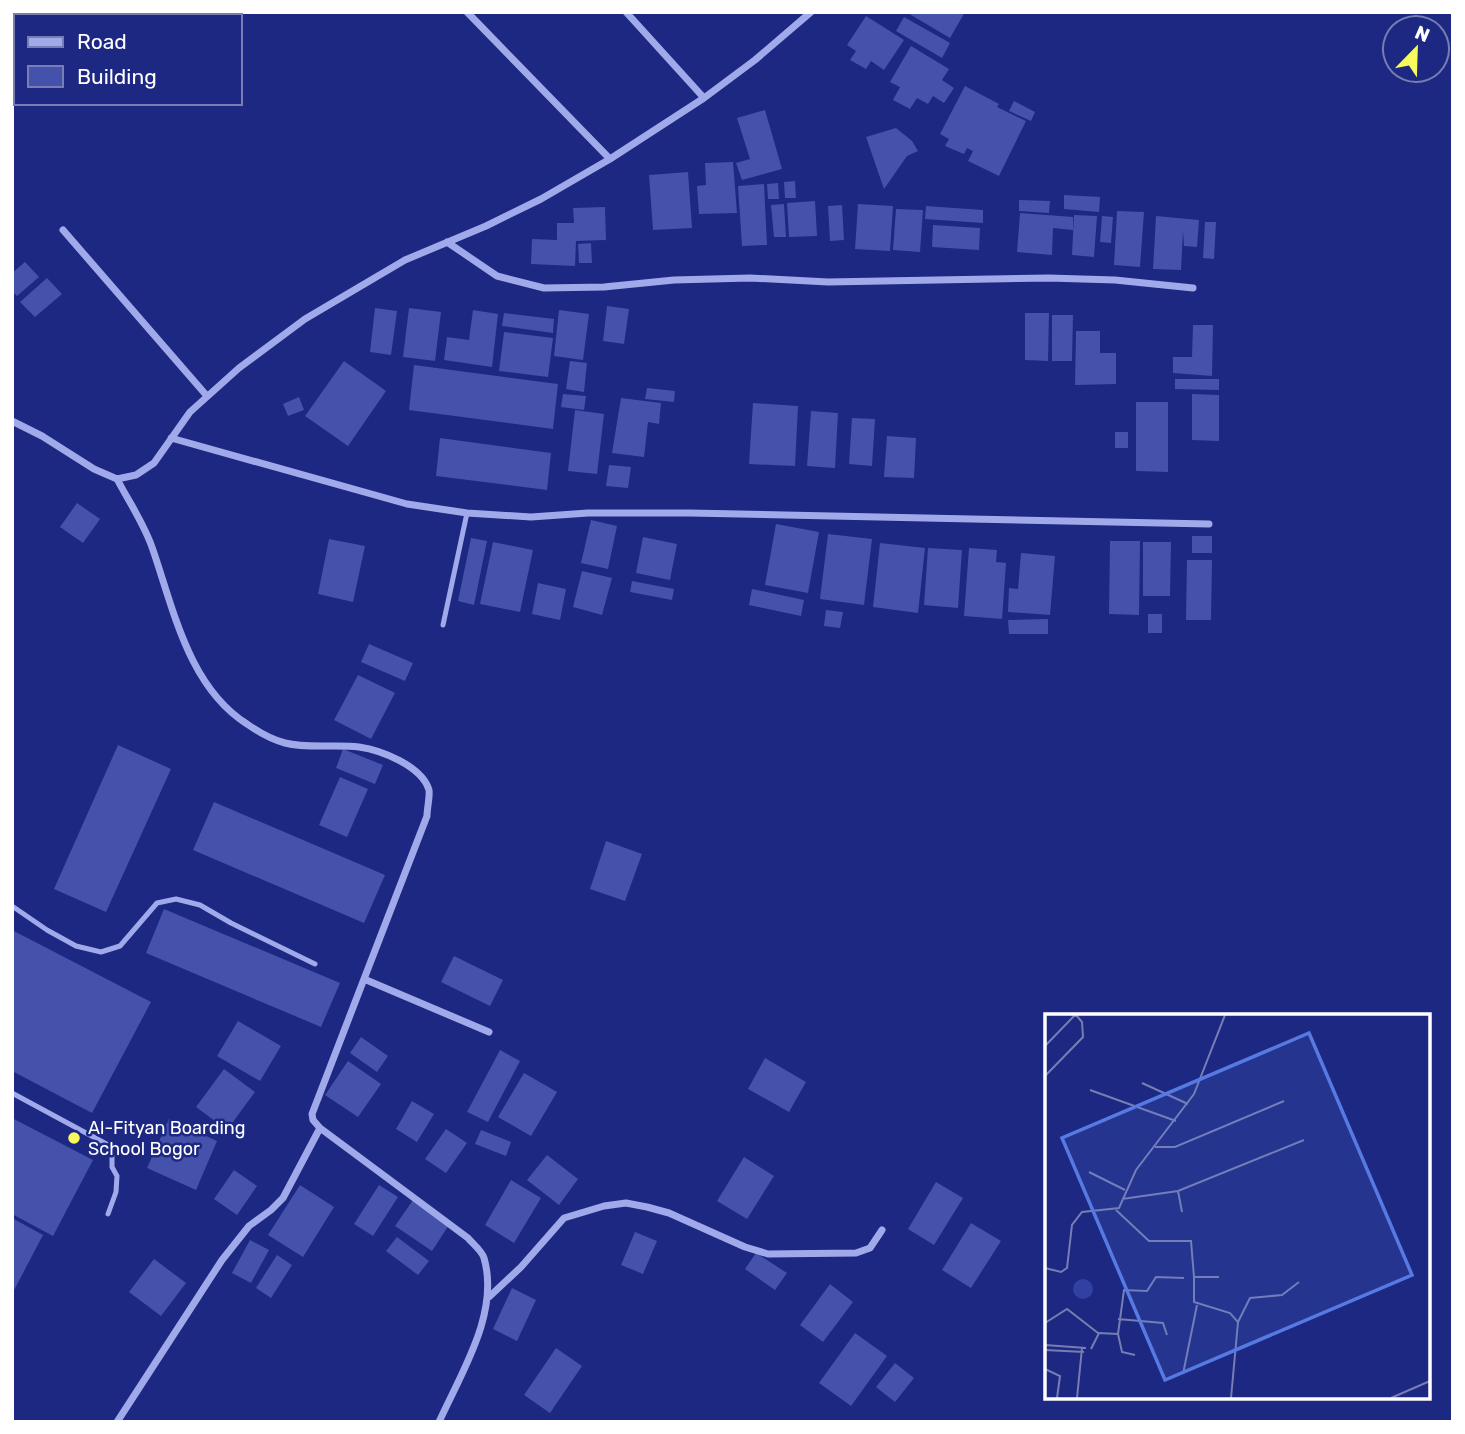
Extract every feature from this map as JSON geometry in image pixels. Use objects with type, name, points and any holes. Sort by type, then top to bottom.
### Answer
[{"type":"street","points":[[467,12],[610,159]]},
{"type":"street","points":[[626,12],[704,98]]},
{"type":"street","points":[[12,421],[42,436],[94,469],[117,479],[136,475],[154,463],[190,412],[239,368],[305,319],[405,260],[541,199],[610,159],[704,98],[755,60],[811,12]]},
{"type":"street","points":[[63,230],[207,397]]},
{"type":"street","points":[[447,242],[497,276],[544,288],[750,278],[828,282],[1049,278],[1115,280],[1193,288]]},
{"type":"street","points":[[171,438],[407,504],[467,513],[531,517],[588,513],[690,513],[1209,524]]},
{"type":"street","points":[[117,479],[152,547],[163,585],[194,664],[219,703],[247,725],[284,743],[360,747],[394,757],[419,772],[429,790],[427,816],[313,1107],[313,1120],[320,1128],[468,1237],[484,1256],[489,1297],[482,1327],[439,1422]]},
{"type":"street","points":[[364,979],[489,1032]]},
{"type":"street","points":[[117,1422],[222,1260],[249,1226],[282,1198],[320,1128]]},
{"type":"street","points":[[489,1297],[521,1267],[564,1218],[604,1206],[626,1203],[669,1213],[745,1247],[768,1254],[856,1253],[870,1248],[882,1230]]},
{"type":"lane","points":[[443,625],[467,513]]},
{"type":"lane","points":[[12,906],[76,946],[101,952],[120,946],[157,903],[176,899],[200,905],[315,964]]},
{"type":"lane","points":[[12,1093],[112,1147],[111,1167],[117,1176],[117,1192],[108,1214]]},
{"type":"building","points":[[906,12],[965,12],[950,38]]},
{"type":"building","points":[[866,16],[904,40],[884,70],[871,61],[866,69],[850,60],[856,51],[847,45]]},
{"type":"building","points":[[904,17],[950,43],[942,58],[896,31]]},
{"type":"building","points":[[911,46],[949,69],[942,80],[954,88],[944,103],[933,96],[928,104],[917,98],[910,109],[893,100],[900,87],[890,82]]},
{"type":"building","points":[[965,86],[999,104],[997,107],[1026,121],[999,176],[968,161],[973,151],[967,148],[964,154],[945,146],[949,139],[940,134]]},
{"type":"building","points":[[1014,101],[1035,112],[1031,121],[1009,111]]},
{"type":"building","points":[[765,110],[782,169],[742,180],[736,163],[750,159],[737,118]]},
{"type":"building","points":[[896,128],[912,141],[918,151],[907,156],[884,189],[866,137]]},
{"type":"building","points":[[733,162],[737,213],[699,214],[697,186],[706,185],[705,163]]},
{"type":"building","points":[[688,172],[692,228],[653,230],[649,175]]},
{"type":"building","points":[[795,181],[796,198],[785,198],[784,182]]},
{"type":"building","points":[[778,183],[779,199],[768,199],[767,184]]},
{"type":"building","points":[[764,184],[767,245],[742,246],[738,186]]},
{"type":"building","points":[[1064,195],[1100,197],[1099,212],[1064,209]]},
{"type":"building","points":[[1019,200],[1050,201],[1049,213],[1019,211]]},
{"type":"building","points":[[815,201],[817,236],[789,237],[787,203]]},
{"type":"building","points":[[784,204],[786,237],[774,237],[771,205]]},
{"type":"building","points":[[858,204],[893,206],[890,251],[855,249]]},
{"type":"building","points":[[842,205],[844,240],[830,241],[828,206]]},
{"type":"building","points":[[926,206],[983,210],[983,223],[925,219]]},
{"type":"building","points":[[605,207],[606,240],[576,241],[575,266],[531,264],[532,239],[557,240],[557,223],[574,223],[573,208]]},
{"type":"building","points":[[896,209],[923,210],[920,252],[893,250]]},
{"type":"building","points":[[1117,211],[1144,212],[1140,267],[1114,265]]},
{"type":"building","points":[[1020,213],[1073,217],[1073,230],[1053,228],[1052,255],[1017,252]]},
{"type":"building","points":[[1074,215],[1097,216],[1094,257],[1072,255]]},
{"type":"building","points":[[1102,216],[1113,217],[1111,243],[1100,242]]},
{"type":"building","points":[[1156,216],[1199,220],[1197,247],[1184,246],[1183,231],[1181,270],[1153,269]]},
{"type":"building","points":[[1205,222],[1216,222],[1214,259],[1203,258]]},
{"type":"building","points":[[933,225],[980,228],[979,250],[932,247]]},
{"type":"building","points":[[591,243],[592,263],[579,263],[578,244]]},
{"type":"building","points":[[25,262],[39,277],[17,296],[12,291],[12,273]]},
{"type":"building","points":[[47,278],[62,294],[35,317],[20,302]]},
{"type":"building","points":[[607,306],[629,309],[624,344],[603,341]]},
{"type":"building","points":[[375,308],[397,311],[391,355],[370,352]]},
{"type":"building","points":[[409,308],[441,312],[435,361],[403,357]]},
{"type":"building","points":[[473,310],[498,314],[492,367],[444,360],[447,337],[469,340]]},
{"type":"building","points":[[559,310],[589,314],[583,360],[554,356]]},
{"type":"building","points":[[504,313],[554,319],[553,333],[502,326]]},
{"type":"building","points":[[1025,313],[1049,313],[1048,361],[1025,360]]},
{"type":"building","points":[[1052,315],[1073,315],[1072,361],[1052,361]]},
{"type":"building","points":[[1193,325],[1213,325],[1212,376],[1173,373],[1173,357],[1192,357]]},
{"type":"building","points":[[1076,331],[1100,331],[1100,353],[1116,353],[1116,384],[1075,385]]},
{"type":"building","points":[[504,332],[553,338],[548,377],[499,371]]},
{"type":"building","points":[[344,361],[386,391],[348,446],[305,416]]},
{"type":"building","points":[[570,361],[587,363],[584,392],[566,389]]},
{"type":"building","points":[[414,365],[558,384],[553,429],[409,410]]},
{"type":"building","points":[[1175,379],[1219,379],[1219,390],[1175,389]]},
{"type":"building","points":[[647,388],[675,391],[674,402],[645,399]]},
{"type":"building","points":[[563,394],[586,396],[584,410],[561,407]]},
{"type":"building","points":[[1192,394],[1219,395],[1219,441],[1192,440]]},
{"type":"building","points":[[299,397],[304,410],[288,416],[283,404]]},
{"type":"building","points":[[621,398],[661,403],[659,424],[648,422],[644,457],[612,453]]},
{"type":"building","points":[[1136,402],[1168,402],[1168,472],[1136,471]]},
{"type":"building","points":[[753,403],[798,406],[795,466],[749,464]]},
{"type":"building","points":[[575,410],[604,414],[597,474],[568,471]]},
{"type":"building","points":[[811,411],[838,413],[835,468],[807,466]]},
{"type":"building","points":[[852,418],[875,419],[872,466],[849,464]]},
{"type":"building","points":[[1115,432],[1128,432],[1128,448],[1115,448]]},
{"type":"building","points":[[887,436],[916,438],[914,478],[884,477]]},
{"type":"building","points":[[440,438],[551,453],[547,490],[436,476]]},
{"type":"building","points":[[609,465],[631,467],[628,488],[606,486]]},
{"type":"building","points":[[77,503],[100,519],[83,543],[60,527]]},
{"type":"building","points":[[591,520],[617,526],[608,569],[581,563]]},
{"type":"building","points":[[776,524],[819,532],[808,593],[765,585]]},
{"type":"building","points":[[828,534],[872,539],[864,605],[820,599]]},
{"type":"building","points":[[1192,536],[1212,536],[1212,553],[1192,553]]},
{"type":"building","points":[[643,537],[677,544],[670,580],[636,573]]},
{"type":"building","points":[[471,538],[487,541],[474,605],[458,601]]},
{"type":"building","points":[[329,539],[365,546],[353,602],[318,594]]},
{"type":"building","points":[[1110,541],[1140,541],[1139,615],[1109,614]]},
{"type":"building","points":[[493,542],[533,550],[520,612],[480,604]]},
{"type":"building","points":[[1143,542],[1171,542],[1170,596],[1143,596]]},
{"type":"building","points":[[880,543],[925,548],[918,613],[873,607]]},
{"type":"building","points":[[928,548],[962,550],[958,608],[924,605]]},
{"type":"building","points":[[969,548],[997,550],[996,562],[1006,563],[1002,619],[964,616]]},
{"type":"building","points":[[1021,553],[1055,556],[1050,615],[1008,612],[1009,588],[1018,589]]},
{"type":"building","points":[[1187,560],[1212,560],[1211,620],[1186,620]]},
{"type":"building","points":[[582,571],[612,578],[602,615],[573,607]]},
{"type":"building","points":[[632,581],[674,589],[672,600],[630,592]]},
{"type":"building","points":[[538,583],[566,589],[560,620],[532,614]]},
{"type":"building","points":[[752,589],[804,600],[801,616],[749,605]]},
{"type":"building","points":[[826,610],[843,612],[840,628],[824,626]]},
{"type":"building","points":[[1148,614],[1162,614],[1162,633],[1148,633]]},
{"type":"building","points":[[1048,619],[1048,634],[1009,634],[1008,620]]},
{"type":"building","points":[[369,644],[413,663],[405,681],[361,662]]},
{"type":"building","points":[[358,675],[395,693],[371,739],[334,720]]},
{"type":"building","points":[[118,745],[171,769],[106,912],[54,889]]},
{"type":"building","points":[[343,749],[383,765],[375,784],[336,768]]},
{"type":"building","points":[[340,777],[368,789],[347,837],[319,825]]},
{"type":"building","points":[[214,802],[385,875],[364,923],[193,850]]},
{"type":"building","points":[[606,841],[642,854],[625,901],[590,889]]},
{"type":"building","points":[[164,909],[340,983],[321,1027],[146,953]]},
{"type":"building","points":[[12,930],[151,1002],[92,1113],[12,1071]]},
{"type":"building","points":[[454,956],[503,980],[490,1006],[441,982]]},
{"type":"building","points":[[238,1021],[281,1046],[260,1081],[217,1056]]},
{"type":"building","points":[[361,1037],[388,1056],[377,1072],[350,1053]]},
{"type":"building","points":[[500,1050],[520,1061],[488,1122],[467,1112]]},
{"type":"building","points":[[765,1058],[806,1082],[789,1112],[748,1089]]},
{"type":"building","points":[[348,1061],[381,1084],[358,1117],[325,1095]]},
{"type":"building","points":[[224,1069],[255,1092],[227,1130],[196,1107]]},
{"type":"building","points":[[524,1073],[557,1092],[531,1136],[498,1117]]},
{"type":"building","points":[[412,1101],[434,1114],[417,1142],[396,1129]]},
{"type":"building","points":[[12,1118],[93,1160],[53,1236],[12,1214]]},
{"type":"building","points":[[169,1119],[217,1141],[196,1190],[147,1168]]},
{"type":"building","points":[[446,1129],[467,1143],[446,1173],[425,1159]]},
{"type":"building","points":[[481,1130],[511,1142],[506,1156],[475,1144]]},
{"type":"building","points":[[547,1155],[578,1179],[559,1205],[527,1180]]},
{"type":"building","points":[[744,1157],[774,1176],[747,1219],[717,1201]]},
{"type":"building","points":[[234,1170],[257,1186],[237,1215],[214,1199]]},
{"type":"building","points":[[511,1180],[541,1198],[514,1243],[485,1225]]},
{"type":"building","points":[[936,1182],[963,1198],[934,1245],[908,1229]]},
{"type":"building","points":[[300,1185],[334,1207],[303,1257],[268,1235]]},
{"type":"building","points":[[379,1185],[398,1197],[373,1236],[354,1224]]},
{"type":"building","points":[[413,1200],[449,1225],[432,1251],[395,1226]]},
{"type":"building","points":[[12,1218],[43,1235],[12,1294]]},
{"type":"building","points":[[971,1223],[1001,1241],[971,1288],[942,1270]]},
{"type":"building","points":[[635,1232],[657,1241],[643,1274],[621,1265]]},
{"type":"building","points":[[397,1237],[429,1261],[418,1275],[386,1251]]},
{"type":"building","points":[[250,1240],[269,1250],[251,1283],[232,1273]]},
{"type":"building","points":[[756,1253],[787,1273],[775,1290],[745,1269]]},
{"type":"building","points":[[277,1255],[292,1265],[271,1298],[256,1288]]},
{"type":"building","points":[[154,1259],[186,1283],[161,1316],[129,1292]]},
{"type":"building","points":[[830,1284],[853,1302],[823,1342],[800,1325]]},
{"type":"building","points":[[512,1288],[536,1300],[517,1341],[493,1329]]},
{"type":"building","points":[[855,1333],[887,1356],[851,1406],[819,1383]]},
{"type":"building","points":[[556,1348],[582,1366],[550,1413],[524,1395]]},
{"type":"building","points":[[895,1363],[914,1378],[895,1402],[876,1387]]},
{"type":"place","name":"Al-Fityan Boarding School Bogor","points":[[74,1138]]}]
